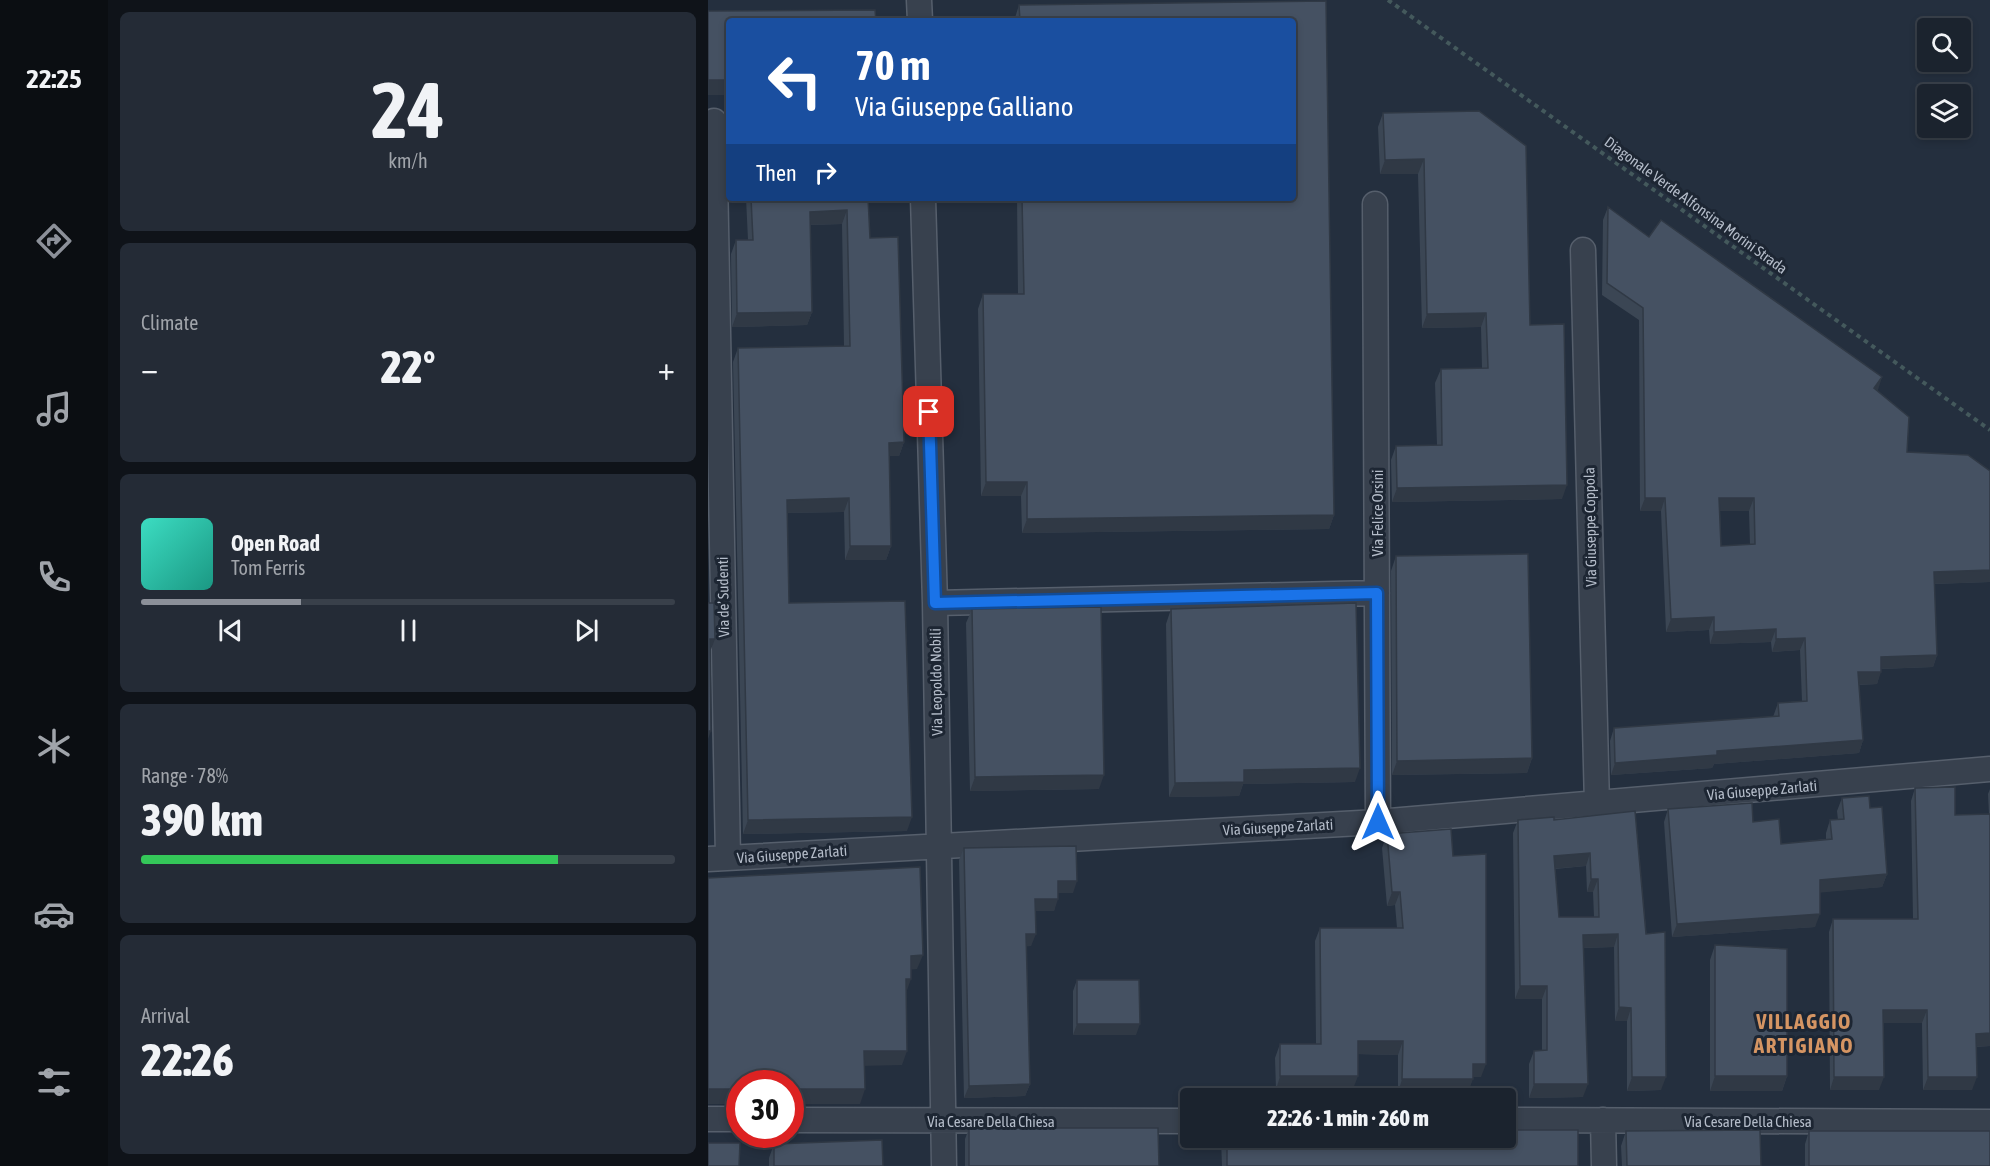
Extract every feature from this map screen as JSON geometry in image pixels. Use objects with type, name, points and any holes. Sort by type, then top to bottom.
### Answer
[{"type":"street","points":[[920,0],[920,18]]},
{"type":"street","name":"Via de’ Sudenti","points":[[717,121],[718,858]]},
{"type":"street","name":"Via Leopoldo Nobili","points":[[923,201],[935,603],[944,1166]]},
{"type":"street","name":"Via Felice Orsini","points":[[1375,204],[1378,822]]},
{"type":"street","name":"Via Giuseppe Coppola","points":[[1583,250],[1596,804]]},
{"type":"street","points":[[935,603],[1377,593]]},
{"type":"street","name":"Via Giuseppe Zarlati","points":[[718,858],[938,844],[1378,822],[1990,769]]},
{"type":"street","points":[[708,1119],[726,1119]]},
{"type":"street","name":"Via Cesare Della Chiesa","points":[[804,1120],[1180,1121]]},
{"type":"street","name":"Via Cesare Della Chiesa","points":[[1516,1120],[1990,1122]]},
{"type":"street","points":[[1603,1120],[1604,1166]]},
{"type":"path","name":"Diagonale Verde Alfonsina Morini Strada","points":[[1388,0],[1990,430]]},
{"type":"building","points":[[1326,1],[1334,515],[1027,519],[1027,482],[986,482],[983,294],[1024,294],[1022,201],[1296,201],[1296,18],[1020,18],[1019,5]]},
{"type":"building","points":[[875,10],[876,18],[726,18],[726,80],[708,80],[708,11]]},
{"type":"building","points":[[1479,111],[1526,146],[1530,325],[1564,324],[1567,485],[1397,488],[1396,446],[1442,445],[1441,369],[1488,368],[1486,313],[1427,314],[1424,159],[1385,160],[1383,113]]},
{"type":"building","points":[[751,201],[868,201],[870,238],[898,237],[904,442],[889,443],[891,546],[850,546],[849,498],[787,500],[789,603],[905,601],[912,817],[748,820],[738,348],[850,346],[847,210],[810,212],[812,312],[737,313],[736,240],[753,240]]},
{"type":"building","points":[[1608,207],[1649,237],[1661,220],[1882,377],[1874,388],[1909,417],[1907,452],[1968,455],[1990,471],[1990,570],[1934,572],[1937,655],[1881,657],[1881,672],[1858,672],[1863,740],[1717,751],[1717,755],[1615,763],[1614,728],[1779,716],[1778,703],[1807,701],[1805,638],[1776,639],[1776,629],[1714,632],[1714,617],[1671,619],[1665,498],[1645,498],[1643,308],[1607,283]],"holes":[[[1719,498],[1754,498],[1755,544],[1721,546]]]},
{"type":"building","points":[[1528,554],[1532,758],[1397,761],[1396,556]]},
{"type":"building","points":[[708,603],[714,603],[715,639],[710,639],[711,731],[708,731]]},
{"type":"building","points":[[1356,603],[1360,768],[1244,770],[1244,782],[1175,783],[1171,609]]},
{"type":"building","points":[[1101,607],[1104,775],[975,777],[972,609]]},
{"type":"building","points":[[1955,787],[1955,815],[1990,814],[1990,1033],[1976,1034],[1977,1077],[1928,1077],[1927,1010],[1883,1010],[1884,1077],[1834,1077],[1833,919],[1918,919],[1915,788]]},
{"type":"building","points":[[1869,796],[1870,808],[1882,807],[1887,874],[1820,880],[1820,914],[1677,924],[1668,809],[1752,803],[1753,822],[1779,819],[1781,844],[1832,839],[1830,820],[1844,819],[1842,798]]},
{"type":"building","points":[[1635,811],[1646,934],[1665,932],[1666,1077],[1632,1077],[1631,1008],[1619,1007],[1618,934],[1583,935],[1588,1084],[1534,1084],[1534,1051],[1547,1050],[1547,986],[1520,986],[1518,820],[1554,817],[1554,820]],"holes":[[[1590,853],[1591,879],[1598,879],[1599,917],[1559,917],[1554,856]]]},
{"type":"building","points":[[1451,829],[1453,856],[1486,854],[1486,1064],[1473,1064],[1473,1079],[1402,1079],[1403,1041],[1358,1041],[1358,1076],[1280,1076],[1280,1044],[1321,1044],[1320,928],[1403,928],[1400,892],[1392,892],[1387,834]]},
{"type":"building","points":[[1076,846],[1077,881],[1058,881],[1058,899],[1035,899],[1036,934],[1026,934],[1030,1084],[969,1086],[964,848]]},
{"type":"building","points":[[920,867],[923,955],[911,956],[911,979],[906,979],[907,1051],[864,1051],[865,1089],[804,1089],[804,1070],[726,1070],[726,1089],[708,1089],[708,878]]},
{"type":"building","points":[[1715,945],[1787,949],[1787,1076],[1715,1076]]},
{"type":"building","points":[[1077,980],[1139,980],[1140,1024],[1077,1024]]},
{"type":"building","points":[[969,1128],[1158,1128],[1159,1166],[969,1166]]},
{"type":"building","points":[[1516,1130],[1578,1130],[1578,1166],[1227,1166],[1227,1148],[1516,1148]]},
{"type":"building","points":[[1760,1130],[1761,1166],[1627,1166],[1626,1131]]},
{"type":"building","points":[[1809,1131],[1990,1131],[1990,1166],[1809,1166]]},
{"type":"building","points":[[882,1140],[883,1166],[774,1166],[774,1148],[804,1148],[804,1143]]},
{"type":"building","points":[[708,1143],[726,1143],[726,1148],[740,1148],[739,1166],[708,1166]]},
{"type":"district","name":"VILLAGGIO ARTIGIANO","points":[[1804,1033]]},
{"type":"route","points":[[929,412],[935,603],[1377,593],[1378,822]]}]
